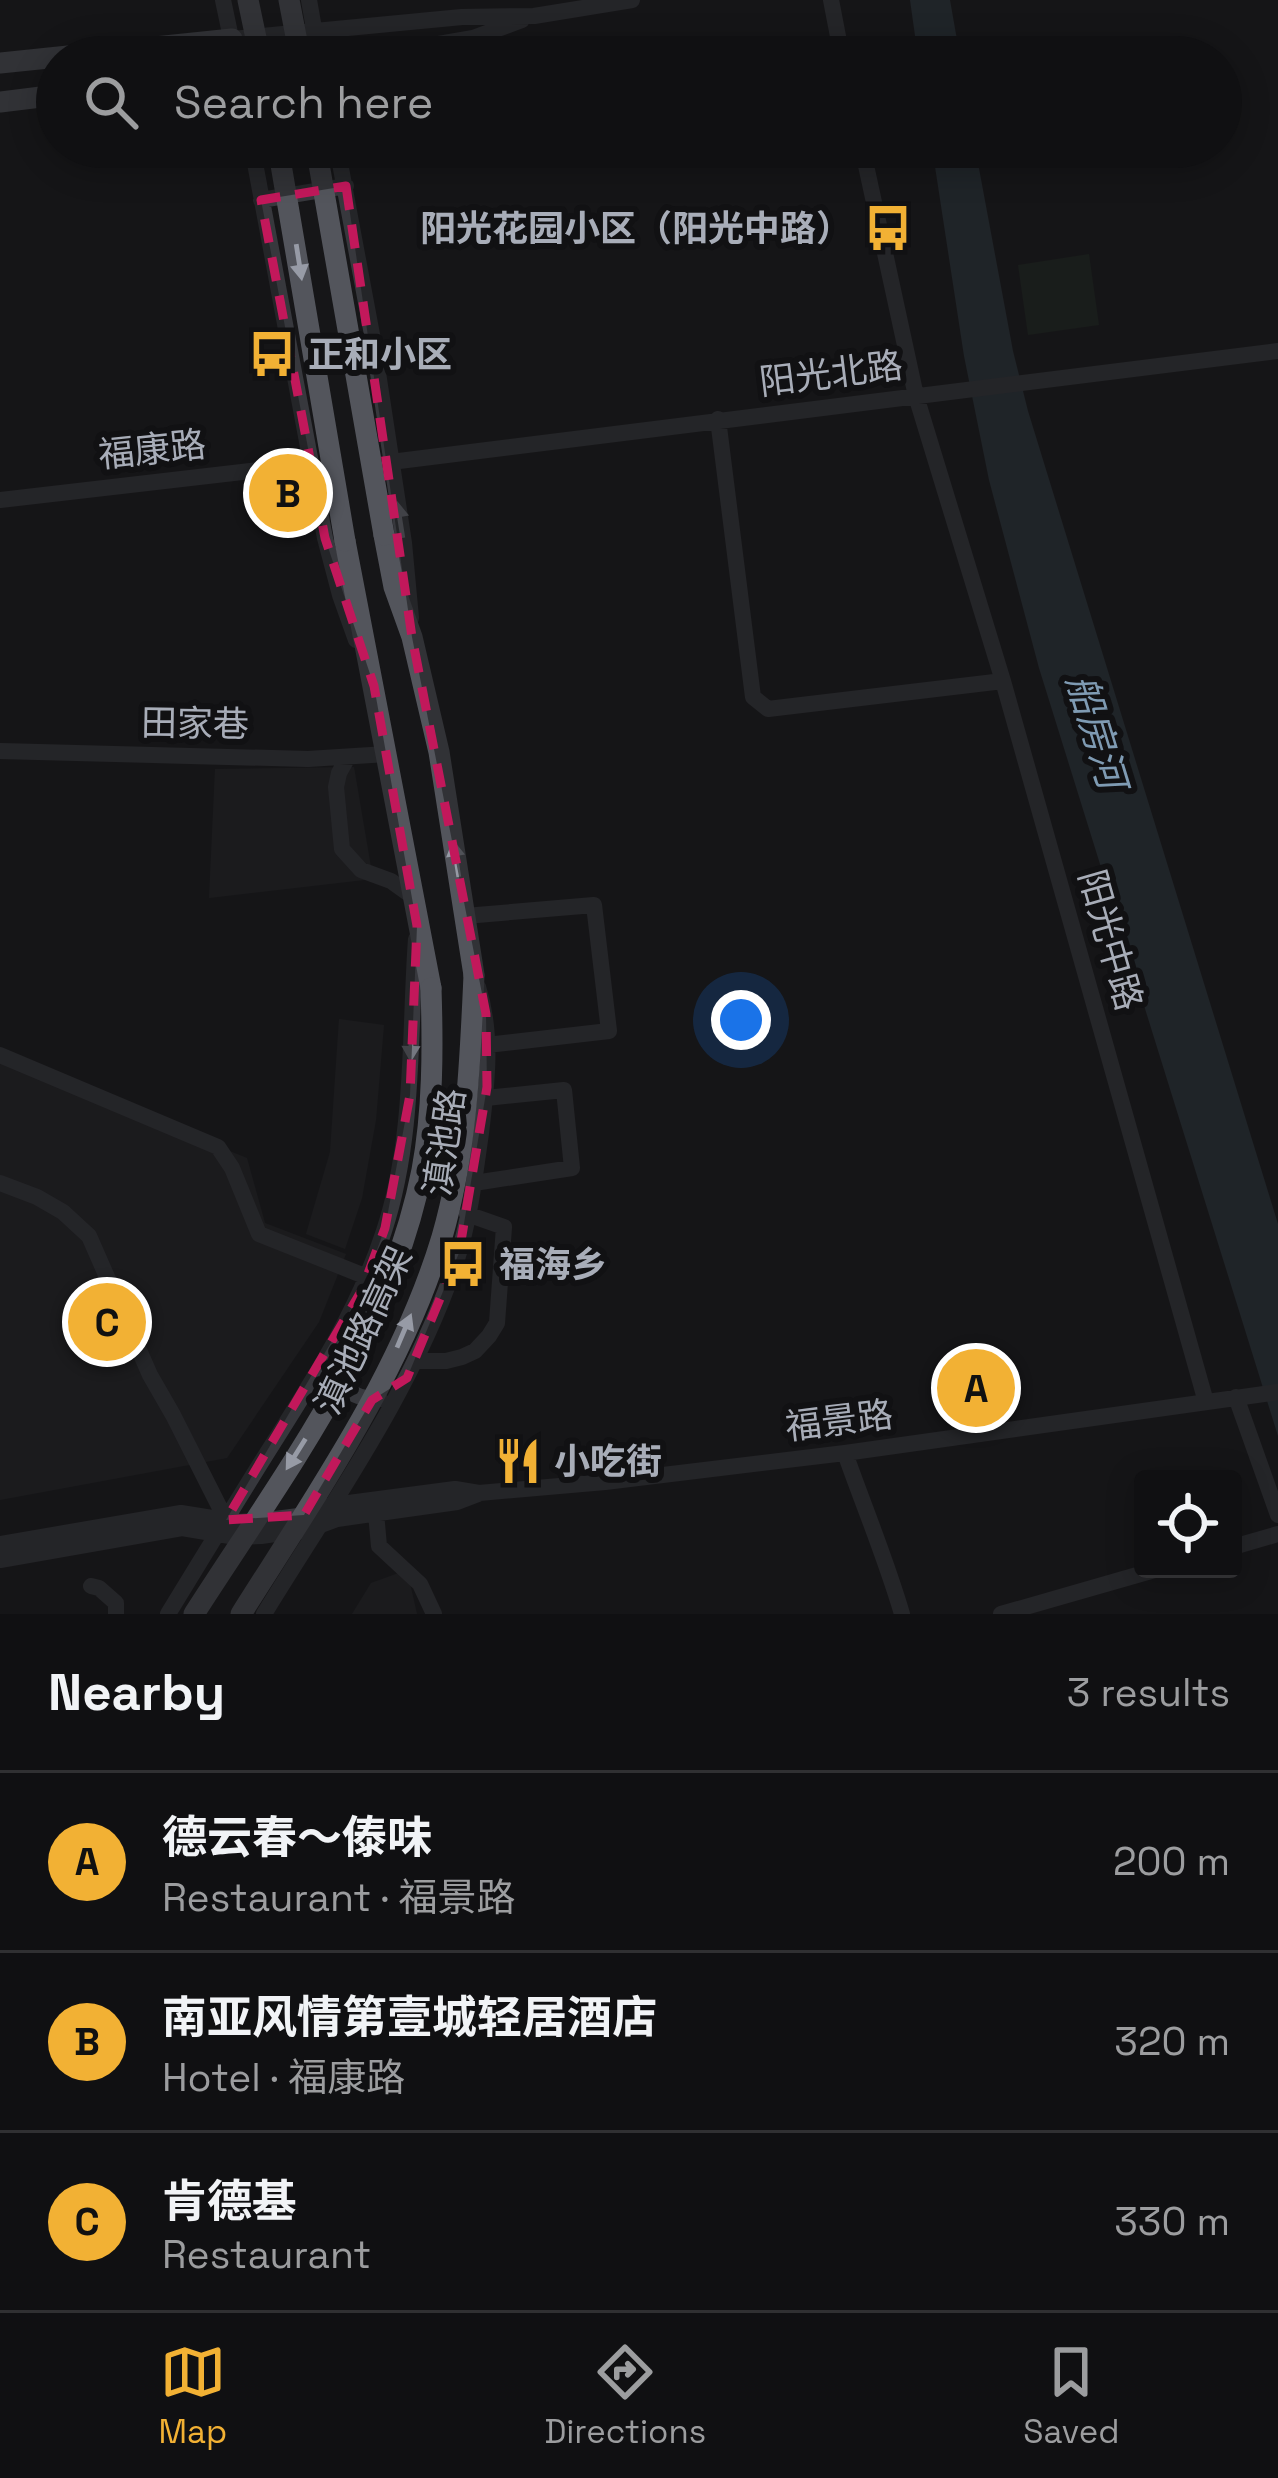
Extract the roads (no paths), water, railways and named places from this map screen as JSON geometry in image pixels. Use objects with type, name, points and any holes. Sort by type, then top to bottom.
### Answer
[{"type":"main road","points":[[248,0],[256,36]]},
{"type":"main road","points":[[289,0],[296,36]]},
{"type":"main road","points":[[0,62],[36,60]]},
{"type":"main road","points":[[0,102],[36,98]]},
{"type":"main road","name":"滇池路","points":[[282,168],[345,541],[431,988]]},
{"type":"main road","name":"滇池路","points":[[320,168],[394,586],[412,637],[439,752],[475,975]]},
{"type":"main road","name":"滇池路高架","points":[[241,1614],[376,1393],[442,1237],[462,1152],[475,975]]},
{"type":"main road","name":"滇池路高架","points":[[194,1614],[336,1388],[390,1277],[422,1170],[432,1069],[431,988]]},
{"type":"street","points":[[223,0],[231,36]]},
{"type":"street","points":[[309,0],[315,36]]},
{"type":"street","points":[[285,36],[314,29],[462,17],[534,16],[632,0]]},
{"type":"street","points":[[831,0],[838,36]]},
{"type":"street","points":[[479,36],[534,16]]},
{"type":"street","name":"滇池路","points":[[256,168],[340,595],[374,686]]},
{"type":"street","name":"滇池路","points":[[342,168],[404,543],[412,637]]},
{"type":"street","name":"阳光中路","points":[[867,168],[916,396],[1004,681],[1206,1402]]},
{"type":"street","points":[[261,200],[346,186]]},
{"type":"street","name":"阳光北路","points":[[391,462],[1278,351]]},
{"type":"street","points":[[718,419],[753,698],[768,710],[1004,681]]},
{"type":"street","name":"福康路","points":[[0,500],[311,464]]},
{"type":"street","name":"田家巷","points":[[0,751],[308,759],[387,754]]},
{"type":"street","points":[[349,757],[336,788],[342,848],[361,870],[391,881],[412,896]]},
{"type":"street","points":[[465,916],[594,905],[609,1031],[487,1045]]},
{"type":"street","name":"滇池路","points":[[168,1614],[329,1354],[385,1228],[410,1096],[417,926]]},
{"type":"street","name":"滇池路","points":[[264,1614],[398,1392],[456,1261],[474,1183],[485,1098],[486,1014],[475,975]]},
{"type":"street","points":[[0,1055],[218,1148],[232,1168],[260,1234],[367,1276]]},
{"type":"street","points":[[474,1183],[572,1168],[564,1090],[485,1098]]},
{"type":"street","points":[[0,1183],[63,1212],[89,1236],[221,1527]]},
{"type":"street","points":[[415,1360],[446,1361],[476,1351],[497,1323],[504,1227],[467,1214]]},
{"type":"street","points":[[329,1354],[336,1380],[349,1393],[374,1400],[398,1392]]},
{"type":"street","name":"福景路","points":[[0,1559],[182,1528],[306,1514],[332,1505],[455,1489],[479,1493],[605,1482],[1269,1393]]},
{"type":"street","points":[[1236,1397],[1278,1515]]},
{"type":"street","points":[[845,1453],[887,1560],[902,1614]]},
{"type":"street","name":"福景路","points":[[0,1544],[181,1513],[261,1536],[457,1502],[479,1493]]},
{"type":"street","points":[[376,1513],[379,1546],[420,1584],[434,1614]]},
{"type":"street","points":[[1242,1544],[1278,1534]]},
{"type":"street","points":[[1001,1614],[1134,1576]]},
{"type":"street","points":[[92,1586],[112,1597],[116,1614]]},
{"type":"water","points":[[910,0],[950,0],[956,36],[915,36]]},
{"type":"water","name":"船房河","points":[[935,168],[979,168],[1028,411],[1278,1224],[1278,1436],[1039,668],[989,480]]},
{"type":"place","name":"阳光花园小区（阳光中路）","points":[[888,228]]},
{"type":"place","name":"正和小区","points":[[272,354]]},
{"type":"place","name":"南亚风情第壹城轻居酒店","points":[[288,493]]},
{"type":"place","name":"福海乡","points":[[463,1264]]},
{"type":"place","name":"肯德基","points":[[107,1322]]},
{"type":"place","name":"德云春～傣味","points":[[976,1388]]},
{"type":"place","name":"小吃街","points":[[518,1461]]}]
